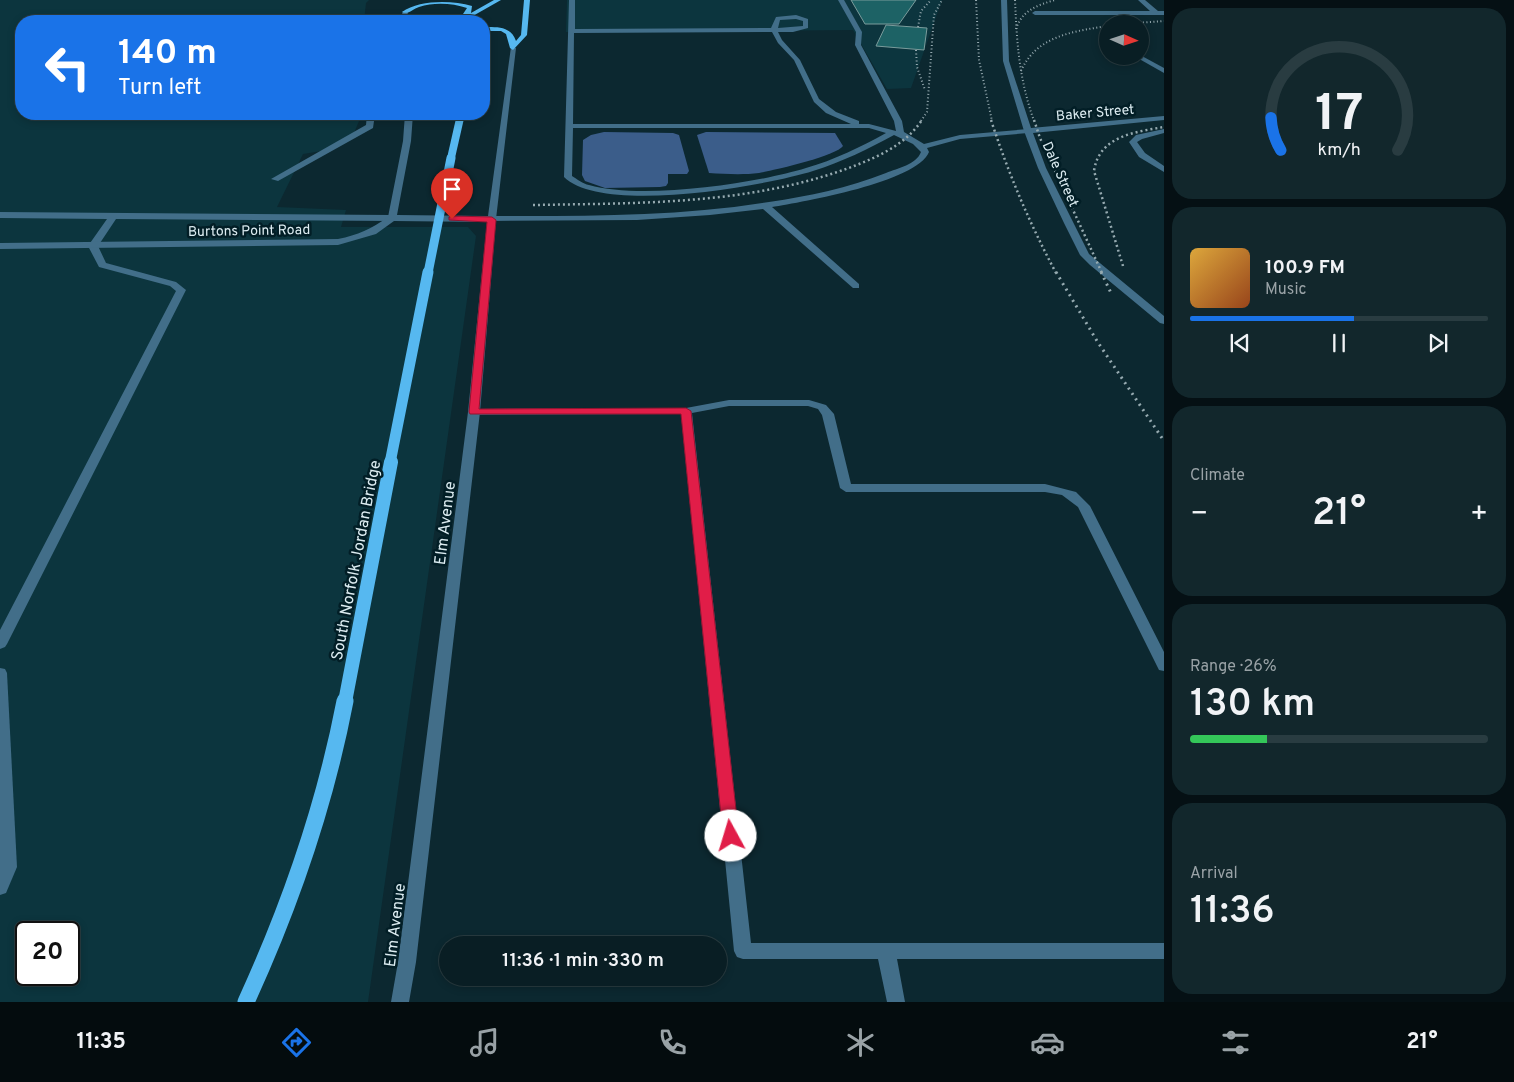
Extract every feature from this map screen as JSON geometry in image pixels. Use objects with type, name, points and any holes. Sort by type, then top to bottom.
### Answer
[{"type":"main road","points":[[405,12],[409,4],[415,0]]},
{"type":"main road","points":[[472,15],[498,0]]},
{"type":"main road","points":[[513,48],[523,38],[527,0]]},
{"type":"main road","points":[[405,12],[423,2],[453,1],[465,3],[470,7],[467,15]]},
{"type":"main road","points":[[490,29],[500,30],[511,34],[513,36],[513,48]]},
{"type":"main road","name":"South Norfolk Jordan Bridge","points":[[246,1002],[276,936],[314,827],[339,734],[460,120]]},
{"type":"street","points":[[572,0],[568,177],[579,186],[619,193],[706,189],[785,177],[848,156],[892,133]]},
{"type":"street","points":[[841,0],[859,32],[858,45],[898,121],[900,133],[904,136]]},
{"type":"street","name":"Dale Street","points":[[1004,0],[1006,61],[1042,168],[1068,223],[1085,255],[1164,320]]},
{"type":"street","points":[[1140,0],[1156,13]]},
{"type":"street","points":[[1035,13],[1164,13]]},
{"type":"street","points":[[1149,18],[1164,18]]},
{"type":"street","points":[[0,215],[492,220],[675,216],[765,206],[839,192],[869,182],[920,160],[924,155],[922,147],[917,142],[904,136],[830,112],[815,99],[800,66],[793,55],[781,45],[775,30],[572,31]]},
{"type":"street","name":"Elm Avenue","points":[[400,1002],[408,952],[474,412],[492,220],[513,48]]},
{"type":"street","points":[[1149,63],[1164,71]]},
{"type":"street","name":"Baker Street","points":[[922,147],[960,137],[1164,118]]},
{"type":"street","points":[[275,178],[370,126],[370,120]]},
{"type":"street","points":[[392,218],[409,120]]},
{"type":"street","points":[[569,126],[869,126]]},
{"type":"street","points":[[1164,131],[1139,137],[1133,142],[1142,155],[1164,170]]},
{"type":"street","points":[[765,206],[856,286]]},
{"type":"street","points":[[0,644],[182,290],[173,284],[102,265],[93,246],[113,216]]},
{"type":"street","name":"Burtons Point Road","points":[[0,246],[338,242],[373,232],[392,218]]},
{"type":"street","points":[[474,412],[686,411],[729,403],[803,403],[822,407],[828,414],[846,488],[1055,488],[1073,495],[1084,506],[1164,666]]},
{"type":"street","points":[[686,411],[743,951],[1164,950]]},
{"type":"street","points":[[0,673],[8,867],[0,888]]},
{"type":"street","points":[[886,951],[896,1002]]},
{"type":"shaded area","points":[[0,0],[369,0],[366,3],[365,15],[15,15],[15,120],[359,120],[354,133],[328,150],[303,154],[277,207],[346,210],[341,227],[468,227],[476,236],[368,1002],[0,1002]]},
{"type":"shaded area","points":[[567,0],[942,0],[911,88],[887,89],[853,30],[566,32]]},
{"type":"water","points":[[604,132],[673,133],[679,135],[689,171],[687,174],[668,174],[668,183],[666,186],[660,187],[605,188],[585,181],[582,175],[583,140],[591,135]]},
{"type":"water","points":[[706,132],[835,133],[843,146],[818,158],[759,173],[709,173],[697,135]]},
{"type":"building","points":[[851,0],[916,0],[899,24],[865,24]]},
{"type":"building","points":[[886,25],[927,28],[924,50],[876,46]]},
{"type":"railway","points":[[918,27],[921,11],[931,0]]},
{"type":"railway","points":[[921,121],[927,112],[934,15],[942,0]]},
{"type":"railway","points":[[976,0],[979,60],[992,121]]},
{"type":"railway","points":[[1015,0],[1017,28]]},
{"type":"railway","points":[[1017,28],[1022,17],[1031,9],[1055,0]]},
{"type":"railway","points":[[1149,22],[1164,21]]},
{"type":"railway","points":[[1022,70],[1036,50],[1046,43],[1069,33],[1099,27]]},
{"type":"railway","points":[[1017,28],[1022,70]]},
{"type":"railway","points":[[916,50],[917,67],[925,90]]},
{"type":"railway","points":[[1022,70],[1034,121]]},
{"type":"railway","points":[[533,205],[655,202],[736,195],[776,188],[815,179],[873,158],[892,148],[908,136],[922,120]]},
{"type":"railway","points":[[991,120],[1020,198],[1056,273]]},
{"type":"railway","points":[[1034,120],[1040,138],[1102,273]]},
{"type":"railway","points":[[1123,266],[1094,171],[1097,159],[1103,150],[1120,138],[1164,127]]},
{"type":"railway","points":[[1056,272],[1097,341],[1164,441]]},
{"type":"railway","points":[[1101,272],[1111,293]]},
{"type":"route","points":[[452,219],[492,220],[474,412],[686,411],[731,836]]}]
